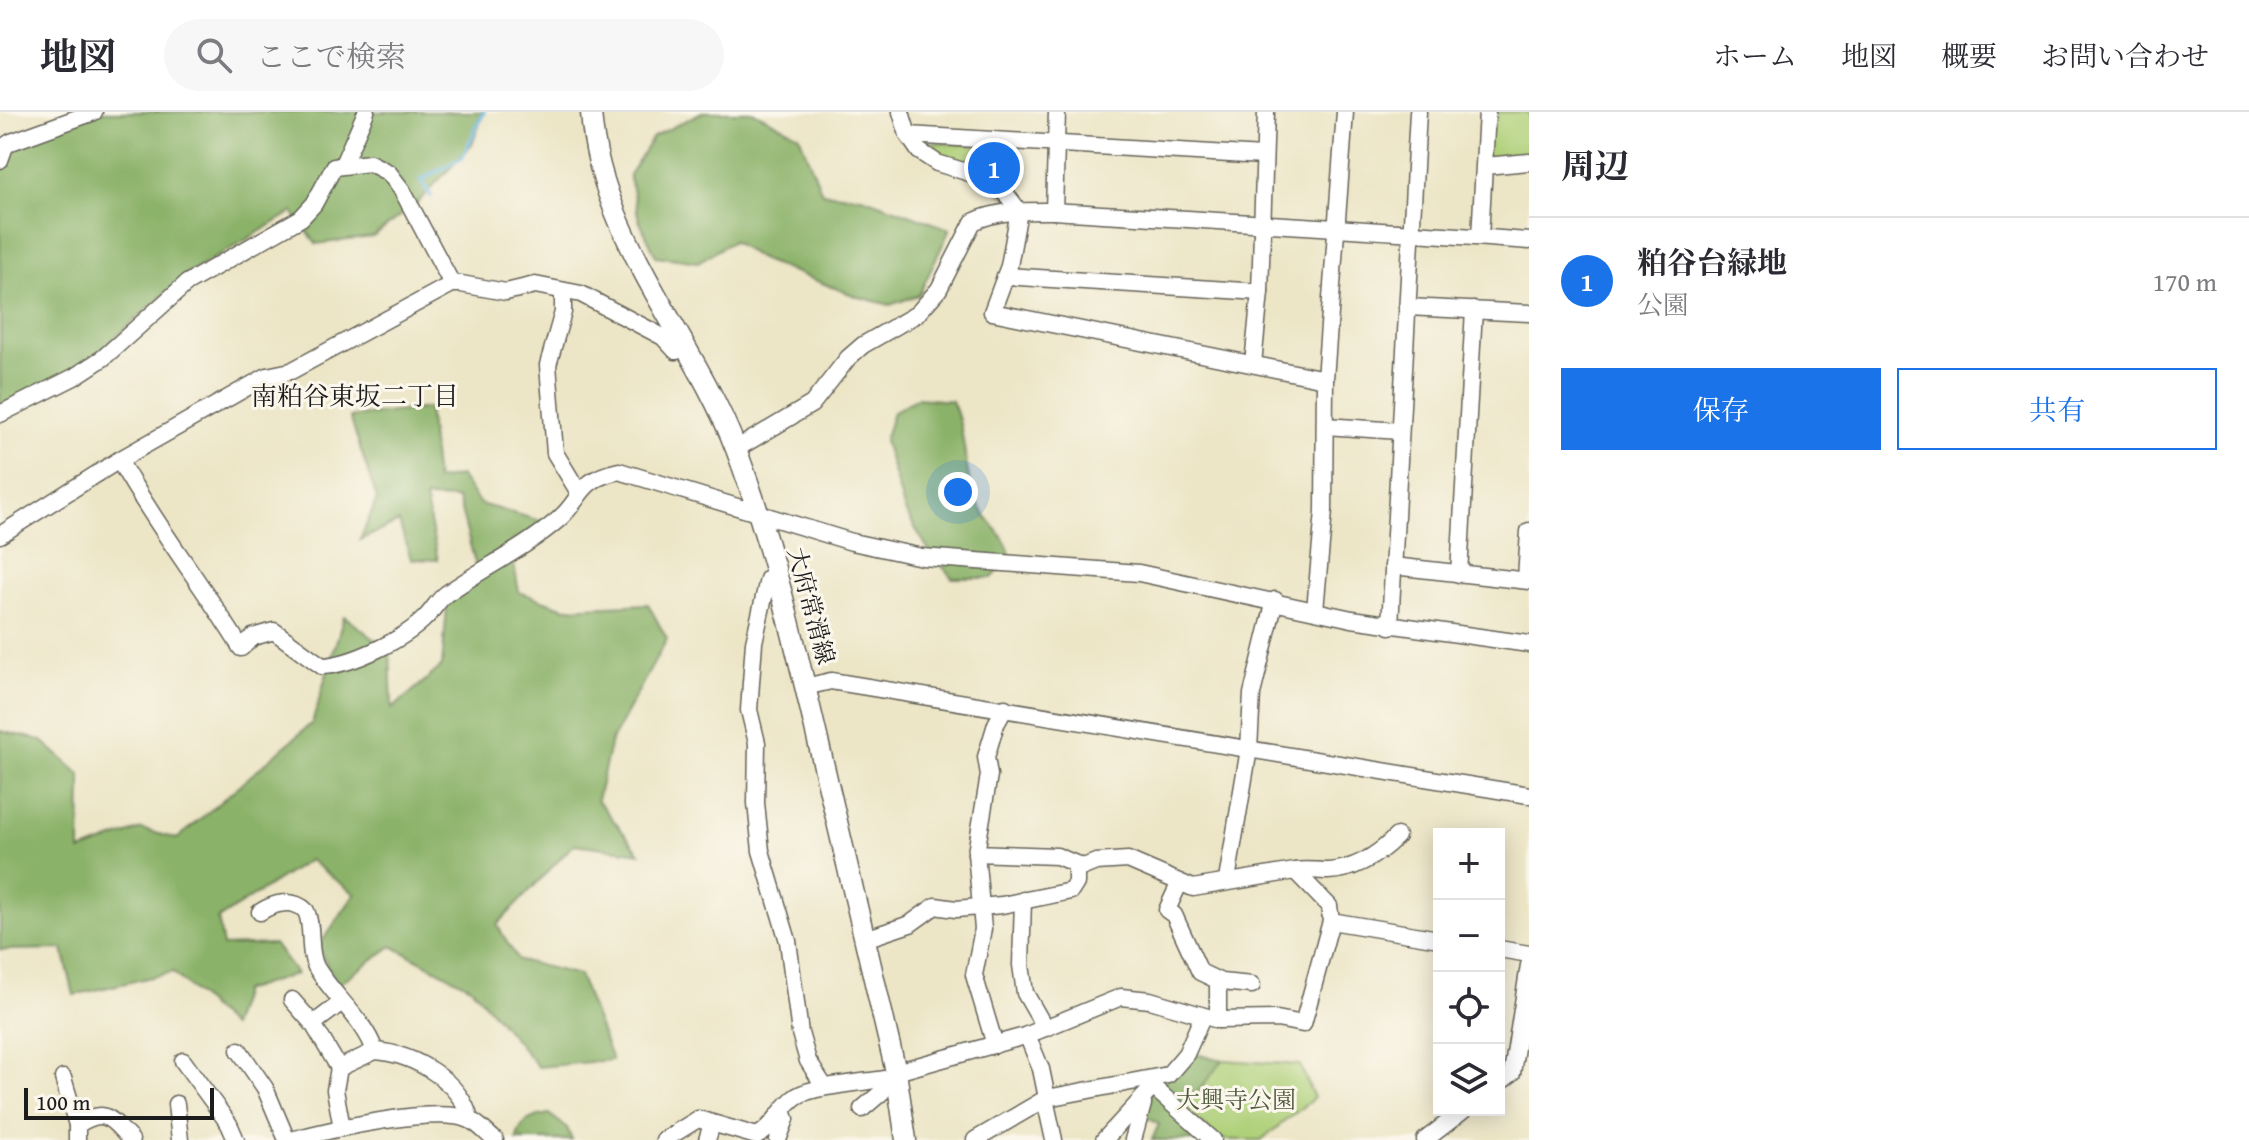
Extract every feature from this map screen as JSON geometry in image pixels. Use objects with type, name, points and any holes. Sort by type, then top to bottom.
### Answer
[{"type":"main road","name":"大府常滑線","points":[[591,112],[593,145],[614,207],[736,449],[759,516],[805,687],[865,939],[906,1140]]},
{"type":"street","points":[[0,160],[5,146],[11,142],[94,112]]},
{"type":"street","points":[[343,164],[366,112]]},
{"type":"street","points":[[901,112],[908,135],[919,151],[937,163],[996,181],[1019,211],[1005,276],[992,312],[1325,379]]},
{"type":"street","points":[[1054,211],[1057,112]]},
{"type":"street","points":[[1253,364],[1260,292],[1266,112]]},
{"type":"street","points":[[1315,610],[1324,511],[1325,379],[1345,112]]},
{"type":"street","points":[[1390,626],[1418,112]]},
{"type":"street","points":[[1480,237],[1487,112]]},
{"type":"street","points":[[908,135],[1263,156]]},
{"type":"street","points":[[1485,166],[1529,162]]},
{"type":"street","points":[[0,414],[74,377],[103,358],[187,283],[301,218],[314,204],[334,167],[343,164],[370,163],[389,173],[415,211],[452,284]]},
{"type":"street","points":[[736,449],[812,404],[863,345],[917,314],[939,289],[973,222],[1019,211],[1054,211],[1262,225],[1335,225],[1529,241]]},
{"type":"street","points":[[1005,276],[1260,292]]},
{"type":"street","points":[[0,535],[119,460],[267,376],[291,371],[452,284],[506,292],[535,285],[563,293],[581,294],[625,314],[663,337],[676,351],[686,347]]},
{"type":"street","points":[[563,293],[563,312],[548,365],[555,453],[578,491]]},
{"type":"street","points":[[1407,307],[1529,313]]},
{"type":"street","points":[[1459,574],[1474,310]]},
{"type":"street","points":[[1325,426],[1400,431]]},
{"type":"street","points":[[119,460],[164,535],[206,589],[241,648],[253,637],[274,631],[322,666],[372,652],[397,640],[425,619],[443,596],[562,517],[578,491],[607,474],[619,471],[736,504],[759,516],[852,542],[922,557],[1139,573],[1390,626],[1529,644]]},
{"type":"street","points":[[1393,566],[1528,580],[1529,531]]},
{"type":"street","points":[[776,572],[768,579],[751,678],[749,710],[758,754],[756,803],[761,851],[788,941],[800,1033],[808,1061],[824,1086]]},
{"type":"street","points":[[1227,880],[1249,749],[1252,694],[1275,600]]},
{"type":"street","points":[[805,687],[831,681],[1529,795]]},
{"type":"street","points":[[995,1045],[974,975],[983,929],[976,853],[989,775],[986,757],[996,724],[1005,708]]},
{"type":"street","points":[[865,939],[910,924],[935,906],[979,907],[1071,891],[1076,883],[1076,870],[1111,859],[1148,866],[1179,884],[1193,888],[1295,871],[1331,871],[1370,858],[1397,836]]},
{"type":"street","points":[[976,853],[1057,856],[1083,867]]},
{"type":"street","points":[[664,1140],[698,1119],[709,1132],[757,1136],[767,1132],[799,1095],[824,1086],[839,1088],[893,1076],[995,1045],[1121,997],[1150,1000],[1210,1019],[1277,1019],[1303,1024],[1331,921],[1329,906],[1295,871]]},
{"type":"street","points":[[1179,884],[1167,910],[1174,915],[1200,972],[1218,981],[1252,985]]},
{"type":"street","points":[[1023,900],[1021,965],[1025,993],[1045,1028]]},
{"type":"street","points":[[260,912],[288,903],[300,905],[306,911],[313,960],[370,1036],[375,1051]]},
{"type":"street","points":[[1331,921],[1433,938]]},
{"type":"street","points":[[1505,950],[1529,954]]},
{"type":"street","points":[[1505,1078],[1512,1073],[1529,965]]},
{"type":"street","points":[[1110,1139],[1150,1088],[1178,1065],[1210,1019],[1218,981]]},
{"type":"street","points":[[292,1000],[313,1024],[339,1068],[335,1090],[342,1128]]},
{"type":"street","points":[[313,1024],[342,1002]]},
{"type":"street","points":[[1027,1035],[1041,1069],[1054,1140]]},
{"type":"street","points":[[239,1050],[265,1088],[289,1140],[342,1128],[435,1116],[474,1128],[495,1140]]},
{"type":"street","points":[[339,1068],[375,1051],[403,1056],[443,1080],[466,1104],[474,1128]]},
{"type":"street","points":[[183,1061],[229,1124],[236,1140]]},
{"type":"street","points":[[862,1109],[882,1092],[893,1076]]},
{"type":"street","points":[[63,1078],[77,1132],[95,1116],[110,1118],[131,1140]]},
{"type":"street","points":[[1133,1140],[1150,1088]]},
{"type":"street","points":[[975,1140],[1046,1098],[1150,1088],[1213,1140]]},
{"type":"street","points":[[176,1104],[180,1140]]},
{"type":"street","points":[[778,1140],[786,1119],[784,1111]]},
{"type":"street","points":[[1425,1140],[1456,1116]]},
{"type":"green space","points":[[78,112],[484,112],[472,145],[418,202],[373,237],[316,244],[293,212],[186,275],[77,371],[0,409],[0,163],[13,143],[32,128]]},
{"type":"green space","points":[[702,112],[754,112],[799,135],[822,193],[862,197],[950,229],[919,295],[890,305],[858,297],[758,258],[733,241],[698,262],[656,256],[639,220],[629,175],[653,137]]},
{"type":"green space","points":[[1487,112],[1529,112],[1529,162],[1485,166]]},
{"type":"green space","points":[[924,142],[1019,148],[1018,203],[940,159]]},
{"type":"green space","points":[[917,398],[952,401],[957,412],[973,494],[1004,541],[1011,558],[992,578],[952,578],[928,549],[905,511],[884,441],[893,412]]},
{"type":"green space","points":[[428,408],[436,480],[460,476],[480,504],[545,522],[510,543],[519,592],[565,608],[648,604],[667,639],[611,741],[597,800],[640,853],[574,844],[497,925],[518,960],[579,975],[612,1060],[538,1067],[472,988],[392,946],[337,985],[318,947],[355,894],[309,860],[218,919],[223,946],[274,944],[296,974],[243,991],[231,1027],[173,972],[74,995],[63,949],[0,950],[0,731],[41,740],[81,775],[80,851],[141,829],[177,839],[312,723],[344,616],[390,651],[392,709],[442,666],[448,595],[479,578],[458,499],[425,498],[438,560],[411,559],[399,522],[360,540],[377,499],[350,417]]},
{"type":"green space","points":[[1195,1054],[1223,1060],[1180,1114],[1205,1140],[1152,1140],[1159,1124],[1135,1111],[1156,1087]]},
{"type":"green space","name":"大興寺公園","points":[[1193,1058],[1300,1065],[1314,1098],[1261,1140],[1221,1140],[1160,1088]]},
{"type":"green space","points":[[549,1114],[567,1128],[572,1140],[517,1140],[523,1124]]},
{"type":"waterway","points":[[431,196],[421,180],[462,158],[484,112]]},
{"type":"place","name":"粕谷台緑地","points":[[994,168]]},
{"type":"district","name":"南粕谷東坂二丁目","points":[[355,396]]}]
